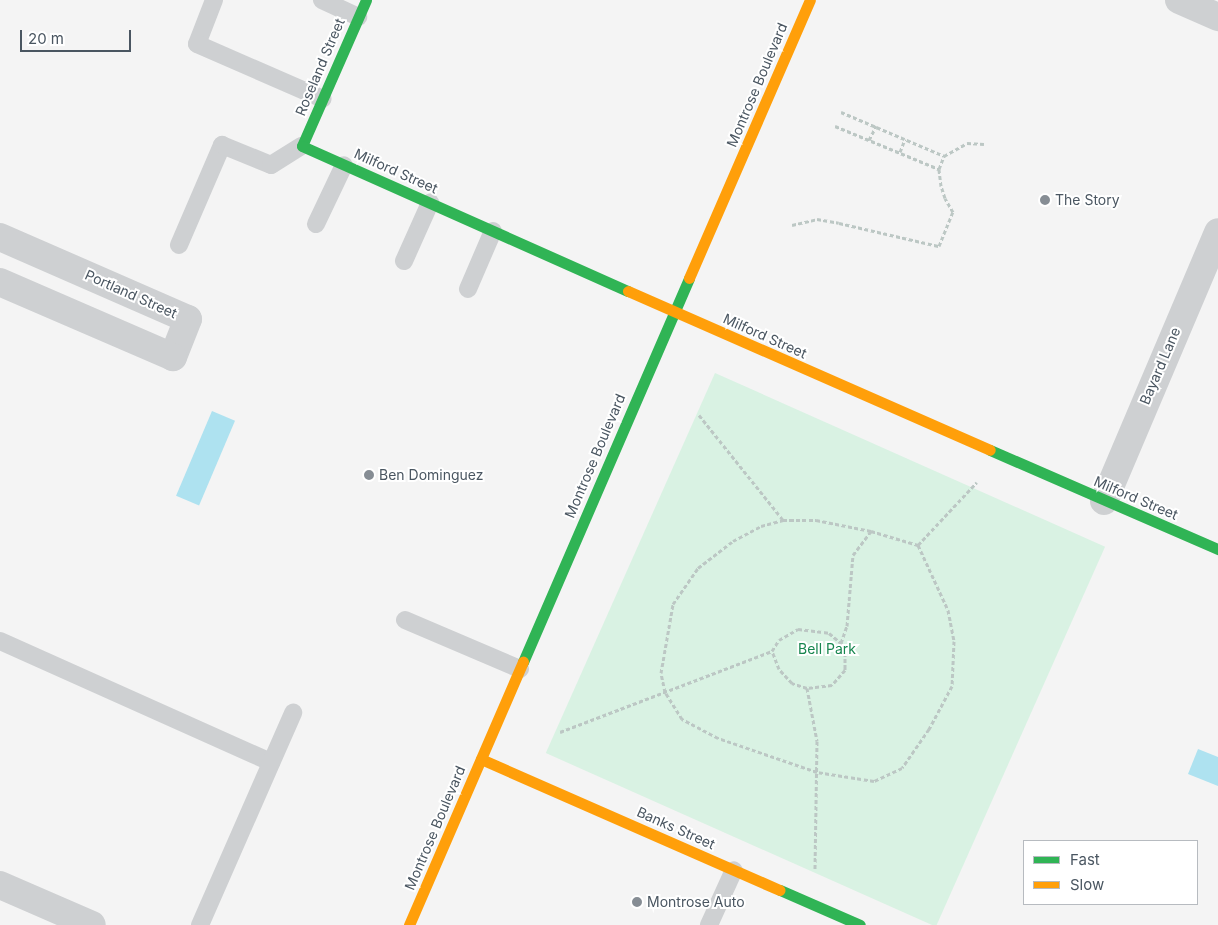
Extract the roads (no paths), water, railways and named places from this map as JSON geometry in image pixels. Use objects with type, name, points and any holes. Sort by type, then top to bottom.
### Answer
[{"type":"street","name":"Roseland Street","points":[[302,146],[366,0]]},
{"type":"street","name":"Montrose Boulevard","points":[[409,925],[810,0]]},
{"type":"street","points":[[1179,0],[1218,17]]},
{"type":"street","name":"Milford Street","points":[[302,146],[1001,456],[1218,549]]},
{"type":"street","name":"Bayard Lane","points":[[1104,501],[1218,232]]},
{"type":"street","name":"Portland Street","points":[[0,237],[188,319],[173,358],[0,282]]},
{"type":"street","name":"Banks Street","points":[[481,759],[860,925]]},
{"type":"street","points":[[0,885],[92,925]]},
{"type":"lane","points":[[214,0],[197,44],[323,99]]},
{"type":"lane","points":[[322,0],[358,17]]},
{"type":"lane","points":[[179,245],[222,145],[271,165],[302,146]]},
{"type":"lane","points":[[316,224],[344,165]]},
{"type":"lane","points":[[404,261],[430,203]]},
{"type":"lane","points":[[468,289],[493,231]]},
{"type":"lane","points":[[405,620],[520,669]]},
{"type":"lane","points":[[0,641],[271,762]]},
{"type":"lane","points":[[200,925],[293,713]]},
{"type":"lane","points":[[709,925],[734,870]]},
{"type":"water","points":[[212,411],[235,421],[199,505],[176,496]]},
{"type":"water","points":[[1198,749],[1218,757],[1218,786],[1188,774]]},
{"type":"place","name":"The Story","points":[[1045,200]]},
{"type":"place","name":"Ben Dominguez","points":[[369,475]]},
{"type":"place","name":"Montrose Auto","points":[[637,902]]},
{"type":"park label","name":"Bell Park","points":[[827,649]]}]
